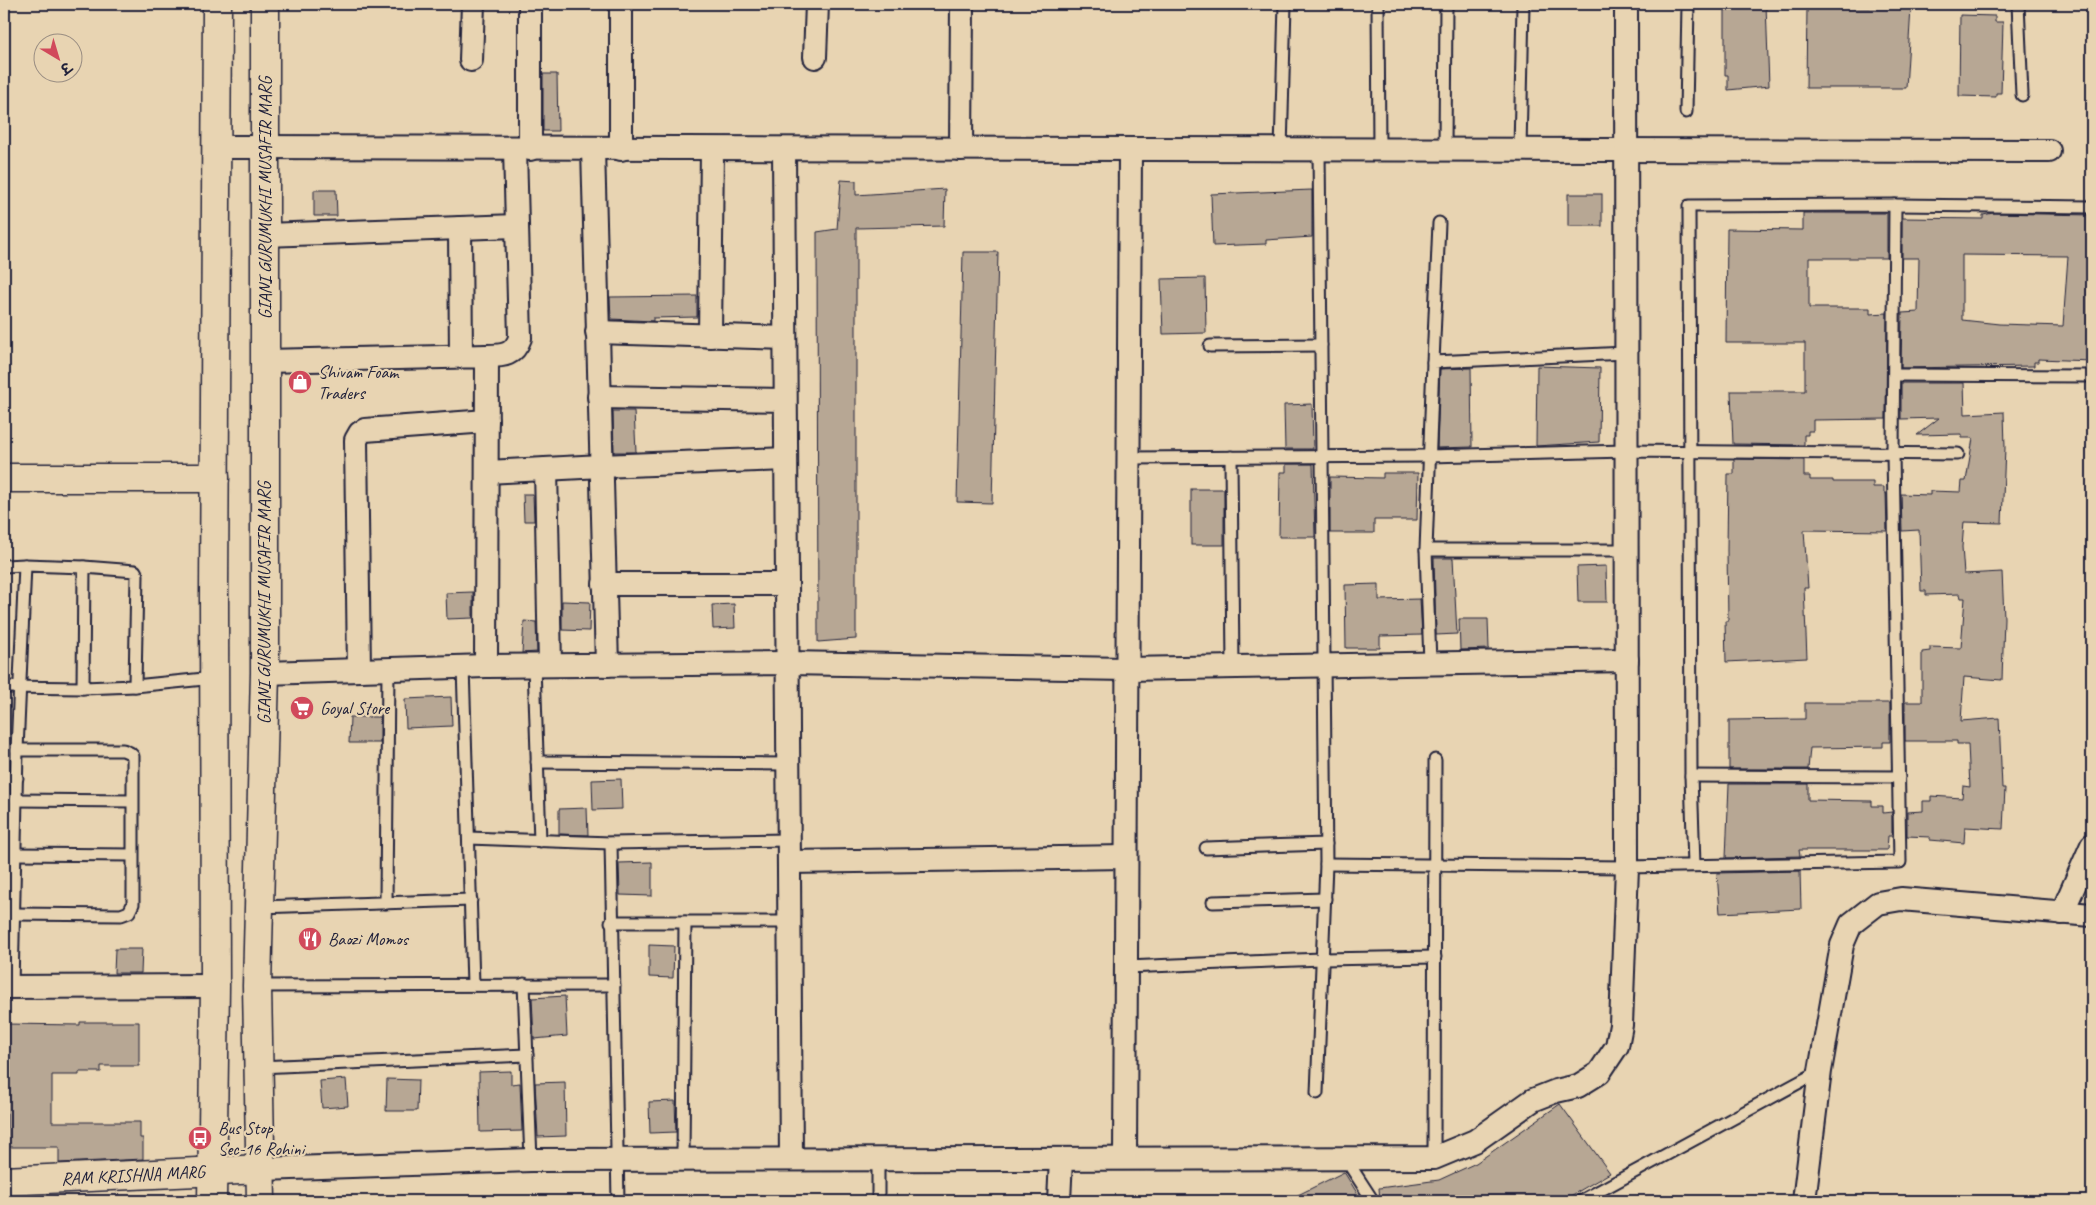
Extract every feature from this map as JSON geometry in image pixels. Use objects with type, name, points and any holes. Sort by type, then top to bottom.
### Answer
[{"type":"street","points":[[212,1201],[215,986],[214,678],[217,4]]},
{"type":"street","name":"GIANI GURUMUKHI MUSAFIR MARG","points":[[261,1201],[262,1168],[257,986],[265,673],[265,4]]},
{"type":"street","points":[[470,60],[473,4]]},
{"type":"street","points":[[265,361],[503,356],[510,354],[517,348],[520,338],[516,226],[523,149],[530,4]]},
{"type":"street","points":[[621,4],[621,149]]},
{"type":"street","points":[[815,57],[817,4]]},
{"type":"street","points":[[961,149],[962,4]]},
{"type":"street","points":[[262,1168],[531,1160],[1434,1158],[1476,1141],[1534,1100],[1556,1091],[1578,1086],[1599,1073],[1617,1046],[1621,1025],[1626,866],[1626,4]]},
{"type":"street","points":[[216,148],[2049,151]]},
{"type":"street","points":[[593,148],[607,665]]},
{"type":"street","points":[[710,336],[712,149]]},
{"type":"street","points":[[784,149],[792,1159]]},
{"type":"street","points":[[1125,1158],[1130,149]]},
{"type":"street","points":[[265,235],[516,226]]},
{"type":"street","points":[[460,228],[461,356]]},
{"type":"street","points":[[598,332],[785,338]]},
{"type":"street","points":[[486,666],[488,356]]},
{"type":"street","points":[[599,397],[786,400]]},
{"type":"street","points":[[360,670],[356,440],[360,433],[365,430],[487,421]]},
{"type":"street","points":[[487,472],[786,459]]},
{"type":"street","points":[[542,666],[546,469]]},
{"type":"street","points":[[4,478],[215,478]]},
{"type":"street","points":[[604,584],[787,584]]},
{"type":"street","points":[[265,673],[486,666],[788,663],[1127,669],[1626,660]]},
{"type":"street","points":[[2062,913],[2092,844]]},
{"type":"street","points":[[789,862],[1126,857]]},
{"type":"street","points":[[1804,1201],[1820,1071],[1842,945],[1851,924],[1878,903],[1901,899],[2092,915]]},
{"type":"street","points":[[8,987],[215,986]]},
{"type":"street","points":[[1060,1201],[1061,1158]]},
{"type":"street","name":"RAM KRISHNA MARG","points":[[4,1181],[262,1168]]},
{"type":"lane","points":[[1281,150],[1285,4]]},
{"type":"lane","points":[[1378,4],[1379,150]]},
{"type":"lane","points":[[1445,149],[1446,4]]},
{"type":"lane","points":[[1520,150],[1523,4]]},
{"type":"lane","points":[[1686,112],[1688,4]]},
{"type":"lane","points":[[2018,4],[2022,95]]},
{"type":"lane","points":[[1317,1093],[1326,864],[1318,150]]},
{"type":"lane","points":[[1694,866],[1691,776],[1689,206],[1894,205],[2092,207]]},
{"type":"lane","points":[[1326,864],[1694,866],[1900,862],[1894,453],[1894,205]]},
{"type":"lane","points":[[1430,663],[1426,550],[1428,456],[1439,224]]},
{"type":"lane","points":[[1210,346],[1321,345]]},
{"type":"lane","points":[[1433,362],[1626,353]]},
{"type":"lane","points":[[1895,375],[2092,376]]},
{"type":"lane","points":[[1128,458],[1428,456],[1626,451],[1958,454]]},
{"type":"lane","points":[[1231,457],[1233,667]]},
{"type":"lane","points":[[1426,550],[1626,550]]},
{"type":"lane","points":[[8,987],[14,914],[16,778],[25,565]]},
{"type":"lane","points":[[4,566],[84,567],[130,569],[135,571],[137,575],[135,686]]},
{"type":"lane","points":[[83,688],[84,567]]},
{"type":"lane","points":[[540,841],[537,762],[542,666]]},
{"type":"lane","points":[[463,667],[473,984]]},
{"type":"lane","points":[[386,903],[388,669]]},
{"type":"lane","points":[[4,687],[83,688],[135,686],[214,678]]},
{"type":"lane","points":[[14,914],[121,915],[130,912],[133,904],[133,756],[123,750],[17,750]]},
{"type":"lane","points":[[1434,1158],[1435,760]]},
{"type":"lane","points":[[537,762],[788,764]]},
{"type":"lane","points":[[1691,776],[1899,777]]},
{"type":"lane","points":[[4,778],[16,778]]},
{"type":"lane","points":[[16,800],[132,801]]},
{"type":"lane","points":[[469,838],[611,843],[789,840]]},
{"type":"lane","points":[[611,843],[618,1201]]},
{"type":"lane","points":[[1206,848],[1326,844]]},
{"type":"lane","points":[[15,854],[132,856]]},
{"type":"lane","points":[[1213,902],[1325,899]]},
{"type":"lane","points":[[259,907],[471,900]]},
{"type":"lane","points":[[612,922],[790,922]]},
{"type":"lane","points":[[683,1159],[685,922]]},
{"type":"lane","points":[[1126,967],[1322,959],[1435,957]]},
{"type":"lane","points":[[524,984],[531,1160]]},
{"type":"lane","points":[[257,986],[614,985]]},
{"type":"lane","points":[[259,1067],[527,1055]]},
{"type":"lane","points":[[1581,1201],[1820,1071]]},
{"type":"lane","points":[[1346,1158],[1373,1201]]},
{"type":"lane","points":[[878,1159],[878,1201]]},
{"type":"building","points":[[1766,5],[1769,86],[1728,90],[1728,75],[1725,75],[1725,7]]},
{"type":"building","points":[[1870,5],[1911,8],[1906,88],[1806,88],[1807,6],[1870,7]]},
{"type":"building","points":[[1960,15],[1995,16],[1995,22],[2003,22],[2001,93],[1996,93],[1996,97],[1959,96]]},
{"type":"building","points":[[543,74],[557,74],[558,131],[543,131]]},
{"type":"building","points":[[841,180],[856,181],[856,195],[945,189],[944,226],[856,228],[856,639],[818,642],[817,232],[837,229]]},
{"type":"building","points":[[314,190],[336,190],[337,216],[314,216]]},
{"type":"building","points":[[1312,190],[1312,237],[1266,240],[1266,244],[1213,246],[1211,194]]},
{"type":"building","points":[[1568,194],[1602,194],[1602,226],[1568,226]]},
{"type":"building","points":[[1803,213],[1887,213],[1887,258],[1809,258],[1809,308],[1870,308],[1870,314],[1887,313],[1886,419],[1813,420],[1813,431],[1808,431],[1808,435],[1804,435],[1804,445],[1733,444],[1731,391],[1805,391],[1805,343],[1726,343],[1727,229],[1803,230]]},
{"type":"building","points":[[1993,213],[2092,215],[2092,361],[2038,359],[2038,362],[2034,362],[2034,366],[1901,368],[1902,313],[1918,312],[1919,258],[1902,258],[1902,218],[1983,219],[1983,215]],"holes":[[[1962,255],[2068,256],[2063,326],[1999,324],[1962,320]]]},
{"type":"building","points":[[963,252],[998,252],[992,503],[957,502]]},
{"type":"building","points":[[1205,278],[1206,333],[1163,334],[1161,279]]},
{"type":"building","points":[[697,296],[697,317],[653,318],[653,321],[611,319],[610,297]]},
{"type":"building","points":[[1537,366],[1600,368],[1599,442],[1536,446]]},
{"type":"building","points":[[1471,368],[1472,447],[1437,448],[1440,369]]},
{"type":"building","points":[[1901,383],[1964,383],[1965,414],[2004,412],[2005,448],[2002,523],[1964,522],[1962,547],[1964,574],[2002,572],[2004,618],[2002,680],[1964,677],[1961,721],[1999,718],[2002,788],[2005,788],[2003,829],[1965,827],[1964,843],[1930,840],[1930,837],[1907,836],[1907,812],[1923,811],[1923,801],[1931,801],[1931,796],[1962,798],[1963,786],[1970,787],[1968,744],[1957,744],[1957,741],[1905,741],[1905,702],[1922,702],[1922,652],[1930,651],[1930,647],[1961,648],[1965,598],[1961,598],[1960,594],[1926,595],[1926,591],[1921,591],[1919,530],[1902,531],[1901,494],[1930,495],[1930,491],[1961,492],[1962,481],[1966,481],[1973,438],[1962,438],[1962,434],[1917,435],[1939,418],[1901,419]]},
{"type":"building","points":[[1312,404],[1313,449],[1285,449],[1284,405]]},
{"type":"building","points":[[613,411],[634,411],[636,452],[614,452]]},
{"type":"building","points":[[1734,459],[1804,460],[1804,476],[1810,476],[1810,480],[1873,482],[1873,487],[1884,487],[1884,493],[1886,493],[1887,531],[1804,530],[1808,588],[1804,588],[1807,658],[1726,662],[1725,621],[1728,621],[1728,474],[1734,474]]},
{"type":"building","points":[[1286,464],[1313,464],[1315,537],[1279,537],[1280,472],[1286,472]]},
{"type":"building","points":[[1383,473],[1418,473],[1417,520],[1374,520],[1374,533],[1330,533],[1330,477],[1383,478]]},
{"type":"building","points":[[1191,489],[1224,489],[1224,545],[1191,545]]},
{"type":"building","points":[[523,494],[533,494],[534,521],[524,521]]},
{"type":"building","points":[[1434,558],[1453,558],[1457,634],[1436,635]]},
{"type":"building","points":[[1606,566],[1607,602],[1578,602],[1577,567]]},
{"type":"building","points":[[1379,584],[1379,600],[1420,599],[1422,635],[1380,636],[1380,648],[1346,648],[1345,585]]},
{"type":"building","points":[[473,592],[473,618],[447,619],[446,593]]},
{"type":"building","points":[[562,601],[590,602],[589,631],[562,630]]},
{"type":"building","points":[[734,604],[735,628],[713,629],[712,605]]},
{"type":"building","points":[[1459,619],[1488,619],[1489,649],[1460,650]]},
{"type":"building","points":[[524,621],[536,622],[537,652],[522,653]]},
{"type":"building","points":[[451,697],[452,726],[406,728],[405,699]]},
{"type":"building","points":[[1805,703],[1890,703],[1890,742],[1883,742],[1883,747],[1810,748],[1808,769],[1729,769],[1729,720],[1805,719]]},
{"type":"building","points":[[350,717],[380,717],[380,743],[349,743]]},
{"type":"building","points":[[621,779],[622,809],[593,810],[592,780]]},
{"type":"building","points":[[1729,784],[1808,784],[1808,800],[1872,801],[1872,806],[1883,806],[1883,813],[1892,812],[1892,836],[1888,836],[1887,850],[1799,850],[1800,856],[1726,858]]},
{"type":"building","points":[[587,808],[588,835],[559,834],[559,809]]},
{"type":"building","points":[[652,862],[652,896],[620,895],[619,863]]},
{"type":"building","points":[[1800,871],[1801,909],[1720,913],[1717,873]]},
{"type":"building","points":[[649,945],[674,946],[673,978],[649,977]]},
{"type":"building","points":[[115,949],[142,949],[141,973],[114,973]]},
{"type":"building","points":[[565,996],[567,1036],[534,1039],[532,998]]},
{"type":"building","points":[[80,1022],[139,1022],[139,1066],[101,1066],[101,1072],[79,1072],[79,1075],[52,1075],[52,1122],[140,1122],[140,1138],[143,1138],[143,1159],[59,1163],[59,1147],[7,1147],[5,1024],[80,1025]]},
{"type":"building","points":[[511,1071],[511,1084],[520,1083],[522,1131],[480,1132],[479,1072]]},
{"type":"building","points":[[346,1079],[348,1106],[322,1108],[320,1081]]},
{"type":"building","points":[[387,1079],[418,1080],[417,1111],[386,1111]]},
{"type":"building","points":[[565,1082],[566,1136],[538,1137],[535,1083]]},
{"type":"building","points":[[675,1101],[676,1132],[650,1133],[649,1102]]},
{"type":"building","points":[[1560,1104],[1610,1173],[1562,1201],[1380,1201],[1379,1188],[1439,1180],[1476,1163]]},
{"type":"building","points":[[1344,1172],[1362,1201],[1286,1201]]},
{"type":"place","name":"Shivam Foam Traders","points":[[300,382]]},
{"type":"place","name":"Goyal Store","points":[[302,708]]},
{"type":"place","name":"Baozi Momos","points":[[310,939]]},
{"type":"place","name":"Bus Stop Sec-16 Rohini","points":[[200,1138]]}]
